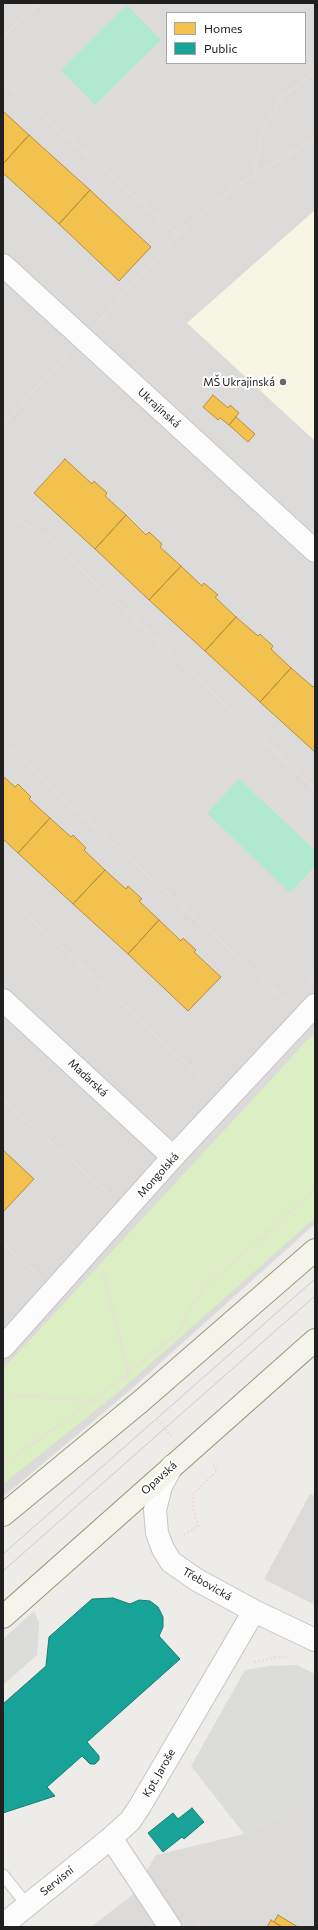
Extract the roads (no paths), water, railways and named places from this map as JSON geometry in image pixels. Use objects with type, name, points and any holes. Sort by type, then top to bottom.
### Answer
[{"type":"main road","points":[[3,1515],[140,1402],[315,1250]]},
{"type":"main road","name":"Opavská","points":[[3,1617],[315,1340]]},
{"type":"street","name":"Ukrajinská","points":[[3,265],[315,551]]},
{"type":"street","name":"Maďarská","points":[[3,1000],[173,1157]]},
{"type":"street","name":"Mongolská","points":[[3,1347],[173,1157],[315,1005]]},
{"type":"street","name":"Třebovická","points":[[173,1466],[161,1486],[155,1510],[158,1533],[167,1556],[187,1574],[254,1611],[315,1640]]},
{"type":"street","name":"Kpt. Jaroše","points":[[111,1838],[130,1821],[140,1806],[254,1611]]},
{"type":"street","name":"Servisní","points":[[3,1925],[111,1838]]},
{"type":"street","points":[[111,1838],[170,1927]]},
{"type":"lane","points":[[3,1875],[27,1905]]},
{"type":"tram line","points":[[3,1554],[315,1279]]},
{"type":"tram line","points":[[3,1571],[315,1296]]},
{"type":"place","name":"MŠ Ukrajinská","points":[[283,382]]}]
